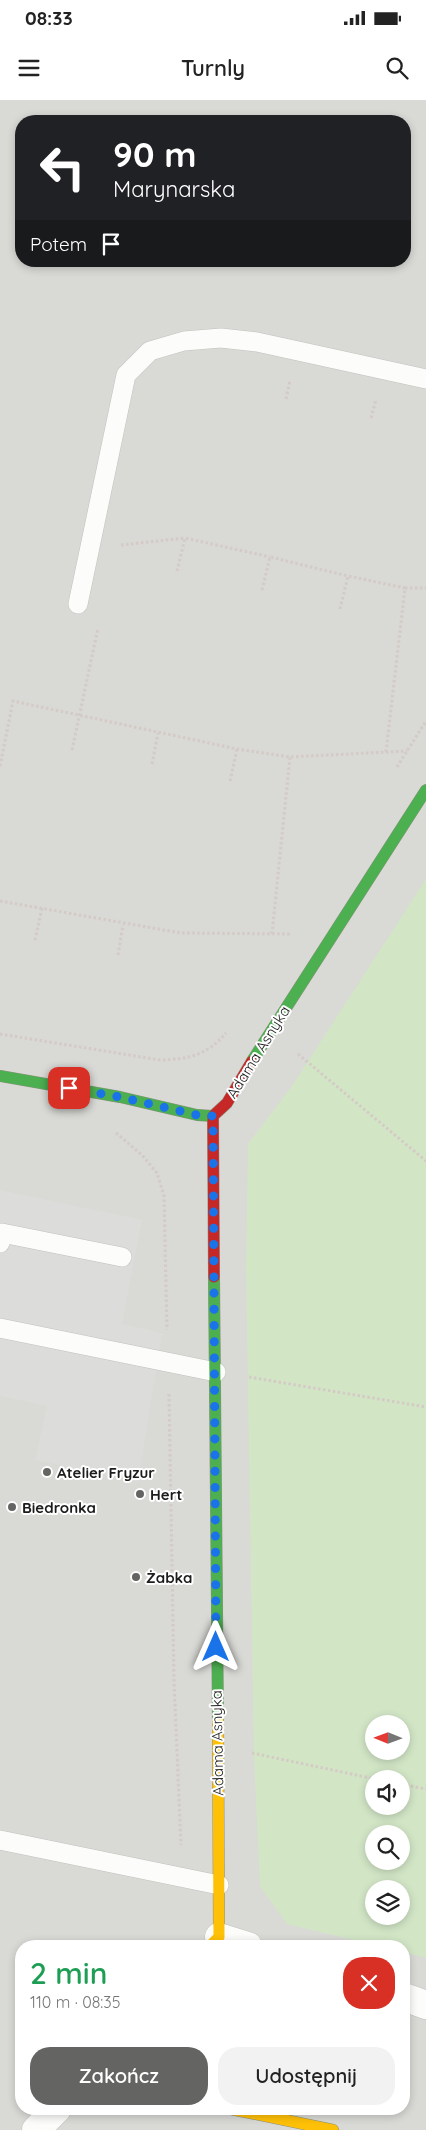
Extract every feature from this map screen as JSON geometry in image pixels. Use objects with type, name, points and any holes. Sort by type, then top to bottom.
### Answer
[{"type":"street","name":"Adama Asnyka","points":[[214,1940],[219,1885],[213,1116],[226,1104],[270,1031],[426,790]]},
{"type":"street","points":[[0,1076],[120,1097],[197,1115],[213,1116]]},
{"type":"street","points":[[410,1999],[426,2005]]},
{"type":"street","points":[[36,2130],[51,2115]]},
{"type":"street","points":[[260,2115],[332,2130]]},
{"type":"lane","points":[[78,604],[126,375],[150,351],[184,341],[220,338],[257,342],[426,379]]},
{"type":"lane","points":[[0,1243],[2,1233],[122,1257]]},
{"type":"lane","points":[[0,1328],[216,1372]]},
{"type":"lane","points":[[0,1840],[219,1885]]},
{"type":"path","points":[[371,418],[378,392]]},
{"type":"path","points":[[177,571],[185,538]]},
{"type":"path","points":[[117,546],[185,538],[404,588],[426,588]]},
{"type":"path","points":[[262,590],[270,557]]},
{"type":"path","points":[[340,609],[348,576]]},
{"type":"path","points":[[386,752],[404,588]]},
{"type":"path","points":[[72,750],[78,714],[100,621]]},
{"type":"path","points":[[0,766],[13,701],[237,749],[290,757],[407,751]]},
{"type":"path","points":[[398,766],[426,721]]},
{"type":"path","points":[[152,764],[158,733]]},
{"type":"path","points":[[230,781],[237,749]]},
{"type":"path","points":[[272,934],[290,757]]},
{"type":"path","points":[[0,901],[124,925],[181,933],[292,934]]},
{"type":"path","points":[[35,940],[42,908]]},
{"type":"path","points":[[118,955],[124,925]]},
{"type":"path","points":[[0,1034],[160,1060],[183,1059],[201,1054],[215,1046],[227,1031]]},
{"type":"path","points":[[270,1031],[426,1161]]},
{"type":"path","points":[[113,1131],[142,1155],[156,1173],[164,1196],[174,1680],[182,1877]]},
{"type":"path","points":[[216,1372],[426,1407]]},
{"type":"path","points":[[217,1746],[365,1777]]},
{"type":"path","points":[[410,1786],[426,1789]]},
{"type":"shaded area","points":[[0,100],[426,100],[426,2130],[0,2130]]},
{"type":"shaded area","points":[[0,1190],[142,1220],[122,1324],[162,1333],[138,1482],[35,1460],[47,1406],[0,1396]]},
{"type":"green space","points":[[426,879],[426,1958],[410,1954],[410,1940],[353,1940],[287,1924],[260,1886],[254,1759],[246,1266],[248,1144],[292,1086]]},
{"type":"traffic: fast","points":[[252,1061],[426,790]]},
{"type":"traffic: fast","points":[[0,1076],[120,1097],[197,1115],[213,1116]]},
{"type":"traffic: fast","points":[[214,1277],[218,1721]]},
{"type":"traffic: slow","points":[[216,1940],[219,1937],[218,1721]]},
{"type":"traffic: slow","points":[[260,2115],[333,2130]]},
{"type":"traffic: jam","points":[[214,1277],[213,1116],[227,1103],[252,1061]]},
{"type":"place","name":"Atelier Fryzur","points":[[47,1472]]},
{"type":"place","name":"Hert","points":[[140,1494]]},
{"type":"place","name":"Biedronka","points":[[12,1507]]},
{"type":"place","name":"Żabka","points":[[136,1577]]},
{"type":"route","points":[[69,1088],[120,1097],[197,1115],[213,1116],[216,1647]]}]
